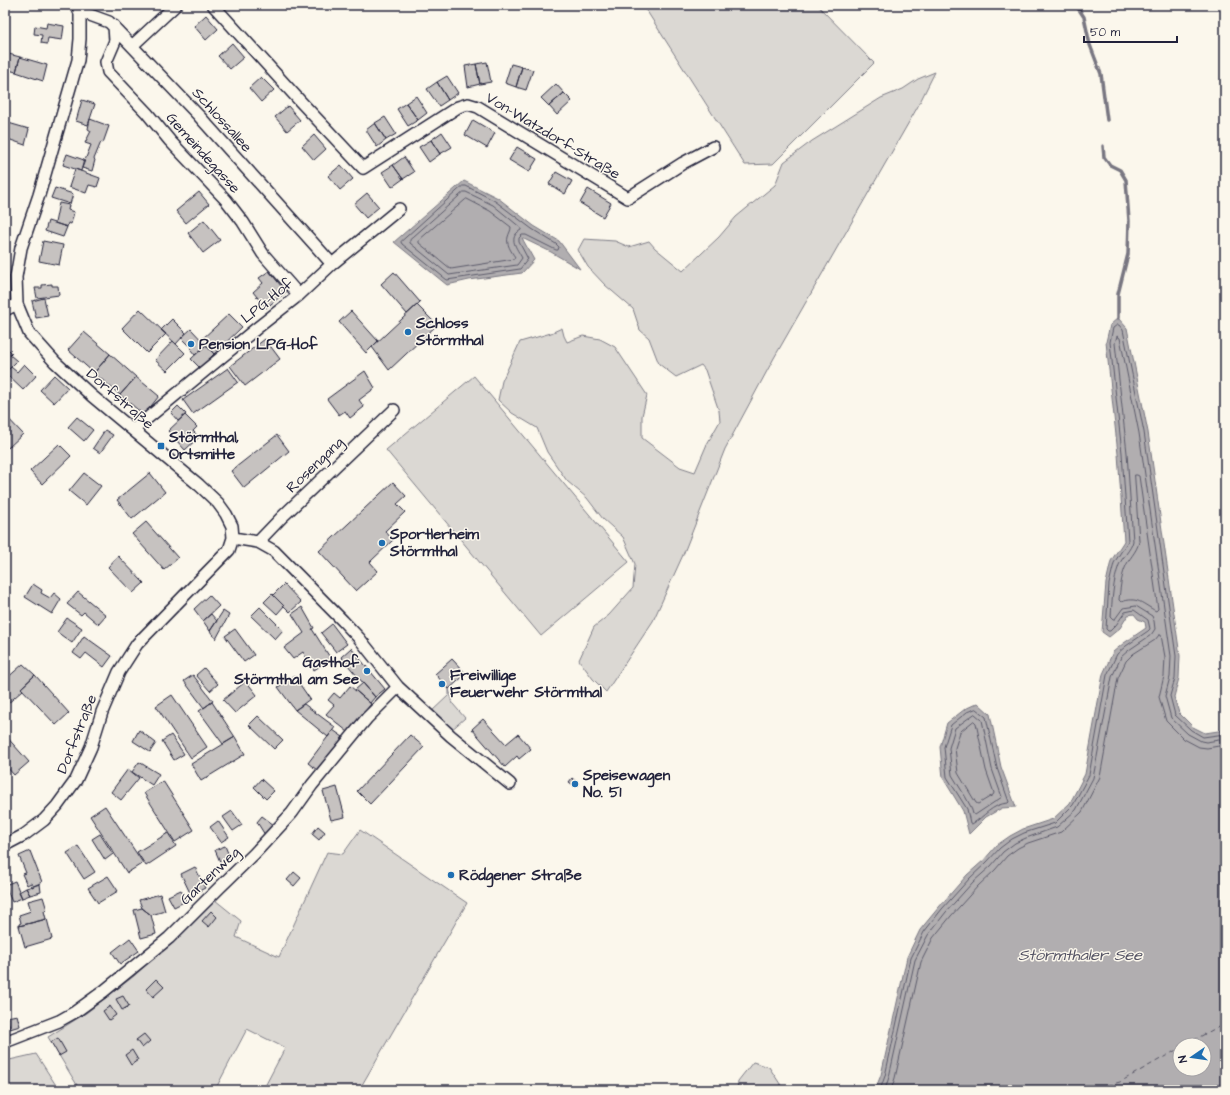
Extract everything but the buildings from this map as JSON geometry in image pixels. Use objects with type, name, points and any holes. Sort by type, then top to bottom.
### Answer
[{"type":"street","points":[[132,46],[176,5]]},
{"type":"street","name":"Von-Watzdorf-Straße","points":[[213,5],[364,168],[458,107],[468,104],[478,107],[628,198],[683,163],[713,147]]},
{"type":"street","name":"Schlossallee","points":[[80,8],[114,26],[199,116],[332,264]]},
{"type":"street","name":"Dorfstraße","points":[[5,845],[24,835],[44,820],[76,780],[91,747],[102,712],[119,672],[137,644],[229,550],[233,538],[232,526],[218,503],[199,485],[92,396],[55,362],[28,333],[17,304],[16,277],[21,248],[39,194],[78,60],[80,8]]},
{"type":"street","name":"Gemeindegasse","points":[[114,26],[115,41],[106,62],[108,72],[226,200],[243,222],[263,254],[300,295]]},
{"type":"street","name":"LPG-Hof","points":[[133,430],[257,328],[300,295],[332,264],[399,209]]},
{"type":"street","points":[[5,310],[17,304]]},
{"type":"street","name":"Rosengang","points":[[258,542],[394,410]]},
{"type":"street","points":[[233,538],[258,542],[274,551],[359,638],[398,687],[451,736],[510,784]]},
{"type":"street","name":"Gartenweg","points":[[5,1042],[59,1021],[75,1012],[104,991],[169,938],[254,854],[292,813],[312,785],[367,718],[398,687]]},
{"type":"shaded area","points":[[643,5],[817,5],[874,63],[773,164],[745,165]]},
{"type":"shaded area","points":[[935,72],[917,108],[774,358],[725,449],[683,555],[653,621],[606,692],[593,679],[579,660],[594,627],[609,615],[633,588],[635,564],[623,537],[603,519],[587,498],[567,481],[547,452],[537,428],[512,413],[498,400],[502,381],[520,342],[551,333],[562,328],[567,342],[583,336],[600,339],[615,347],[647,395],[642,416],[642,438],[680,467],[695,472],[707,444],[720,421],[719,411],[705,370],[701,365],[676,377],[659,364],[649,338],[640,330],[633,309],[605,285],[588,267],[578,250],[584,239],[615,241],[629,247],[649,241],[655,248],[683,271],[719,237],[736,217],[775,185],[784,162],[812,141],[881,98],[903,89],[918,79]]},
{"type":"shaded area","points":[[474,376],[629,562],[541,636],[386,450]]},
{"type":"shaded area","points":[[449,689],[453,704],[465,718],[450,731],[431,712],[449,695]]},
{"type":"shaded area","points":[[360,830],[467,903],[359,1090],[263,1090],[285,1048],[247,1029],[215,1090],[80,1090],[48,1037],[86,1013],[134,976],[215,900],[241,921],[236,937],[279,957],[327,852],[343,854]]},
{"type":"shaded area","points":[[36,1054],[59,1090],[5,1090],[5,1061]]},
{"type":"shaded area","points":[[753,1062],[769,1067],[784,1090],[737,1090],[738,1081]]},
{"type":"water","points":[[464,181],[498,198],[534,226],[559,241],[580,269],[551,252],[522,238],[534,260],[522,273],[469,280],[447,285],[394,242]]},
{"type":"water","name":"Störmthaler See","points":[[1118,318],[1127,328],[1148,432],[1180,656],[1179,678],[1174,697],[1179,713],[1193,727],[1205,733],[1225,730],[1225,1090],[875,1090],[881,1075],[907,957],[920,930],[967,875],[984,860],[997,845],[1023,829],[1053,819],[1070,803],[1085,774],[1103,674],[1113,652],[1146,628],[1145,622],[1138,619],[1134,614],[1128,615],[1120,628],[1109,637],[1102,632],[1106,583],[1111,561],[1124,541],[1118,454],[1106,342],[1110,325]]},
{"type":"water","points":[[978,703],[990,714],[1001,767],[1016,807],[1002,808],[986,817],[969,834],[963,811],[943,778],[940,747],[947,723],[965,709]]},
{"type":"waterway","points":[[1076,5],[1084,17],[1090,45],[1101,74],[1107,120]]},
{"type":"waterway","points":[[1103,146],[1104,157],[1110,165],[1120,170],[1126,180],[1129,221],[1128,254],[1118,294],[1118,318]]},
{"type":"ferry route","points":[[1200,1037],[1225,1023]]},
{"type":"ferry route","points":[[1090,1090],[1120,1082],[1172,1053]]},
{"type":"place","name":"Schloss Störmthal","points":[[408,332]]},
{"type":"place","name":"Pension LPG-Hof","points":[[191,344]]},
{"type":"place","name":"Störmthal, Ortsmitte","points":[[161,446]]},
{"type":"place","name":"Sportlerheim Störmthal","points":[[382,543]]},
{"type":"place","name":"Gasthof Störmthal am See","points":[[367,671]]},
{"type":"place","name":"Freiwillige Feuerwehr Störmthal","points":[[442,684]]},
{"type":"place","name":"Speisewagen No. 51","points":[[575,784]]},
{"type":"place","name":"Rödgener Straße","points":[[451,875]]}]
